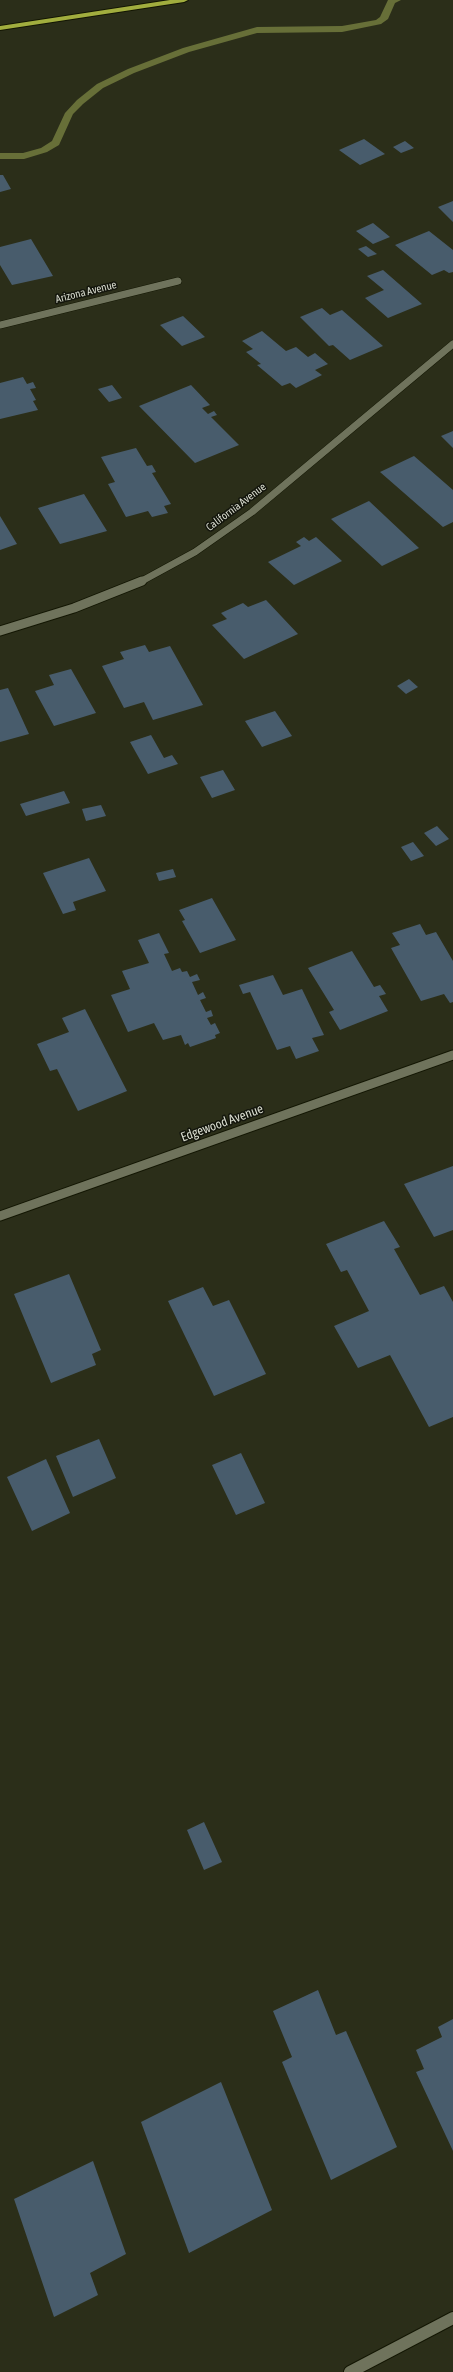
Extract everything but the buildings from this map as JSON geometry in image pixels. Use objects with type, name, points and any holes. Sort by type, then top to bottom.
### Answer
[{"type":"highway","points":[[0,28],[184,0]]},
{"type":"street","name":"Arizona Avenue","points":[[0,326],[178,280]]},
{"type":"street","name":"California Avenue","points":[[0,631],[74,608],[137,584],[195,552],[252,512],[453,344]]},
{"type":"street","name":"Edgewood Avenue","points":[[0,1216],[453,1055]]},
{"type":"street","points":[[350,2372],[453,2318]]},
{"type":"waterway","points":[[0,156],[24,156],[44,150],[56,143],[69,113],[80,102],[100,86],[131,71],[186,50],[257,30],[299,31],[342,29],[378,22],[384,19],[392,0],[397,0]]}]
